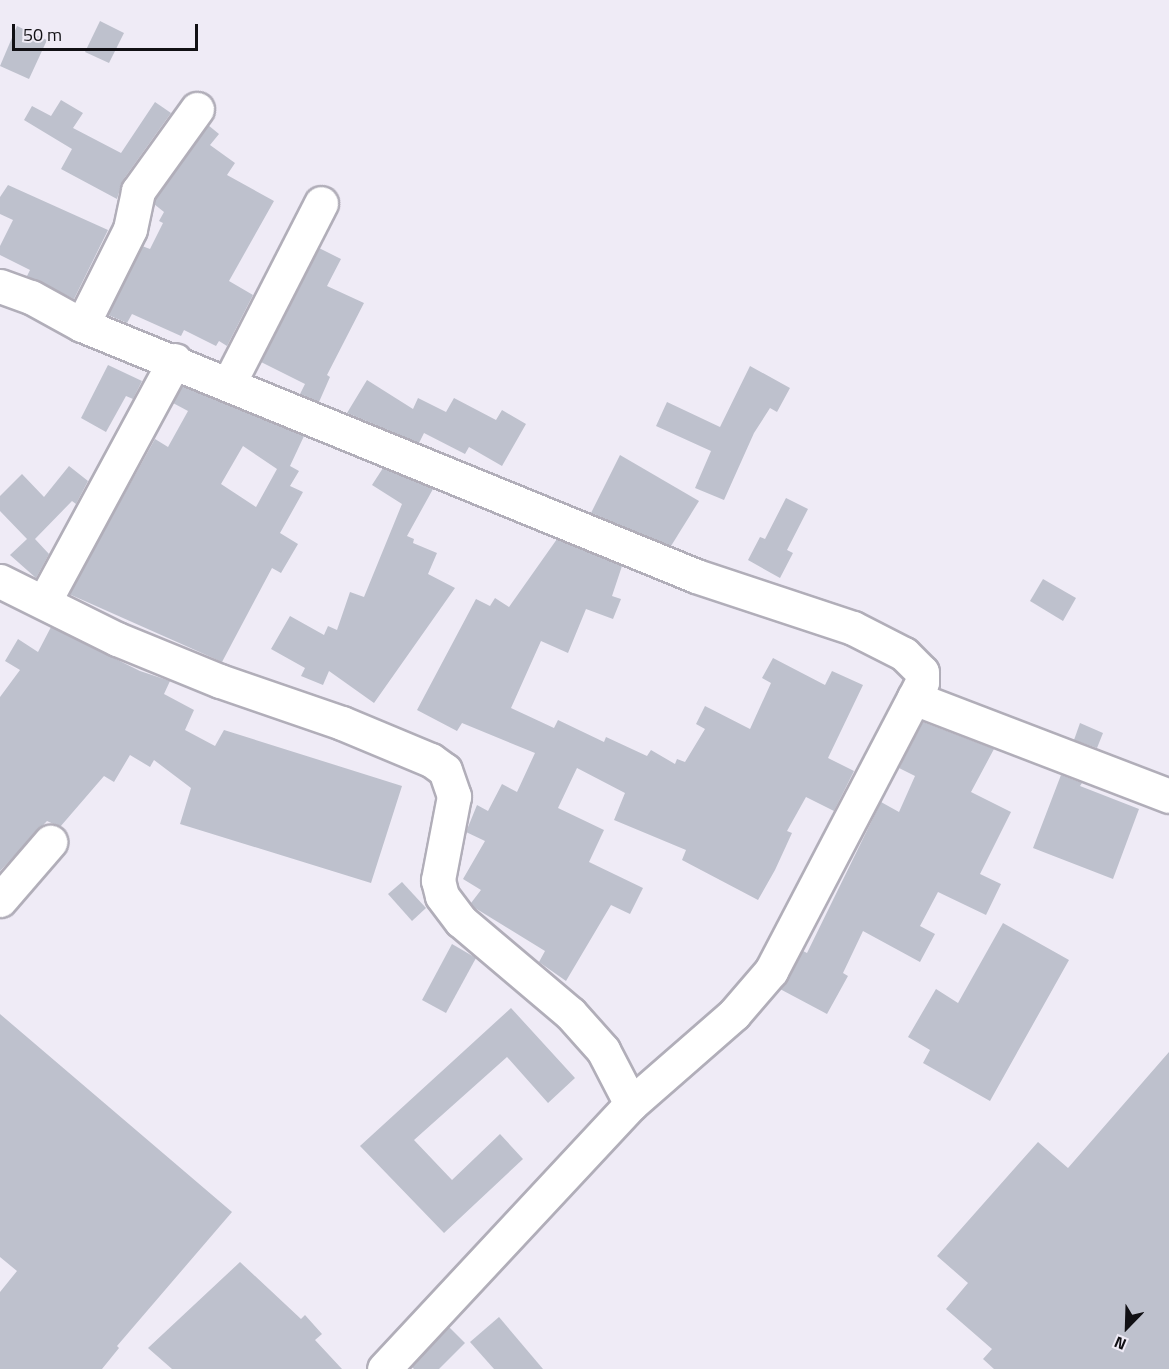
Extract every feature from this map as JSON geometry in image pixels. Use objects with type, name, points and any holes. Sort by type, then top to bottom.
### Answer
[{"type":"street","points":[[82,325],[130,229],[138,191],[197,109]]},
{"type":"street","points":[[229,383],[321,202]]},
{"type":"street","points":[[0,286],[31,297],[82,325],[175,360],[696,576],[854,628],[904,654],[922,672],[922,682],[914,699],[771,970],[734,1014],[631,1104],[384,1369]]},
{"type":"street","points":[[44,602],[175,360]]},
{"type":"street","points":[[0,581],[117,639],[220,681],[342,723],[431,760],[445,770],[454,796],[438,880],[442,896],[461,921],[570,1013],[603,1050],[631,1104]]},
{"type":"street","points":[[914,699],[1169,796]]},
{"type":"street","points":[[0,900],[50,842]]},
{"type":"building","points":[[100,21],[124,33],[109,63],[85,52]]},
{"type":"building","points":[[17,26],[47,40],[29,79],[0,66]]},
{"type":"building","points":[[61,100],[83,113],[73,128],[121,153],[155,102],[171,113],[123,180],[117,199],[61,169],[72,149],[24,120],[32,106],[51,116]]},
{"type":"building","points":[[208,125],[219,134],[210,145],[235,163],[227,175],[274,201],[229,281],[253,295],[227,346],[219,341],[216,346],[184,330],[181,336],[132,314],[127,323],[108,315],[142,246],[150,249],[163,223],[159,221],[164,212],[154,204],[156,199]]},
{"type":"building","points":[[8,185],[108,230],[74,299],[27,276],[30,270],[0,255],[0,246],[13,220],[0,214],[0,197]]},
{"type":"building","points":[[319,248],[341,259],[327,286],[364,303],[327,375],[330,377],[319,402],[300,394],[305,384],[261,362]]},
{"type":"building","points":[[108,365],[142,381],[133,399],[126,396],[106,432],[81,418]]},
{"type":"building","points":[[750,366],[790,388],[777,412],[770,408],[754,433],[724,500],[695,488],[711,451],[656,426],[667,402],[720,427]]},
{"type":"building","points":[[367,380],[413,409],[418,398],[446,412],[454,398],[496,420],[502,410],[526,424],[502,466],[469,447],[465,454],[424,433],[419,443],[347,413]]},
{"type":"building","points":[[182,386],[304,436],[290,466],[299,471],[290,486],[303,492],[280,533],[298,544],[281,573],[272,568],[222,662],[69,594],[155,439],[168,447],[188,411],[173,403]],"holes":[[[243,446],[277,469],[256,507],[221,484]]]},
{"type":"building","points":[[620,455],[699,501],[671,546],[591,513]]},
{"type":"building","points":[[69,466],[88,481],[76,504],[72,501],[35,539],[49,554],[36,578],[10,555],[27,539],[0,511],[0,496],[22,474],[44,497]]},
{"type":"building","points":[[383,468],[433,489],[407,536],[414,539],[413,543],[437,553],[428,574],[455,588],[374,703],[329,671],[323,685],[301,676],[305,668],[271,649],[290,616],[324,635],[328,626],[337,630],[350,592],[364,597],[402,504],[372,485]]},
{"type":"building","points":[[786,498],[808,509],[787,550],[793,553],[780,578],[748,560],[760,537],[765,539]]},
{"type":"building","points":[[557,539],[622,566],[612,596],[621,599],[613,619],[586,609],[568,653],[541,641],[511,708],[554,728],[558,720],[604,742],[606,737],[647,756],[651,750],[675,764],[677,759],[685,762],[705,729],[696,724],[705,706],[750,729],[771,683],[762,678],[773,658],[825,685],[832,671],[863,685],[828,758],[854,771],[834,811],[806,797],[787,831],[792,833],[758,900],[682,860],[686,850],[614,820],[625,793],[577,768],[558,808],[604,830],[589,862],[643,888],[630,914],[611,905],[566,981],[539,962],[545,951],[475,908],[471,903],[481,890],[463,879],[485,841],[466,832],[477,805],[488,811],[502,784],[517,792],[535,753],[462,723],[457,731],[417,710],[476,599],[490,606],[495,598],[509,607]]},
{"type":"building","points":[[1043,579],[1076,598],[1063,621],[1030,601]]},
{"type":"building","points":[[51,627],[140,671],[170,681],[164,694],[194,710],[185,730],[215,746],[224,730],[402,786],[371,883],[180,824],[191,788],[154,760],[150,767],[130,755],[114,782],[104,776],[60,827],[47,821],[0,871],[0,697],[20,670],[5,661],[18,639],[38,652]]},
{"type":"building","points":[[923,722],[994,749],[971,792],[1011,812],[980,874],[1001,884],[986,915],[938,892],[920,926],[935,934],[920,962],[863,931],[843,973],[848,976],[827,1014],[780,989],[803,951],[807,953],[881,802],[899,812],[915,776],[899,768]]},
{"type":"building","points":[[1080,723],[1103,733],[1097,748],[1074,740]]},
{"type":"building","points":[[1061,775],[1082,783],[1080,786],[1139,809],[1113,879],[1033,848]]},
{"type":"building","points":[[402,882],[426,908],[412,921],[388,894]]},
{"type":"building","points":[[1003,923],[1069,960],[990,1101],[923,1063],[930,1050],[908,1037],[936,989],[958,1003]]},
{"type":"building","points":[[452,944],[476,958],[446,1013],[422,1000]]},
{"type":"building","points":[[511,1008],[575,1078],[548,1103],[507,1057],[414,1140],[452,1180],[500,1134],[523,1159],[444,1233],[360,1146]]},
{"type":"building","points":[[0,1014],[232,1212],[117,1346],[119,1348],[102,1369],[0,1369],[0,1292],[17,1271],[0,1257]]},
{"type":"building","points":[[1169,1052],[1169,1369],[994,1369],[983,1359],[992,1349],[946,1309],[968,1283],[937,1256],[1038,1142],[1068,1168]]},
{"type":"building","points":[[240,1262],[301,1319],[305,1315],[322,1334],[315,1340],[342,1369],[172,1369],[148,1348]]},
{"type":"building","points":[[499,1317],[543,1369],[494,1369],[470,1342]]},
{"type":"building","points":[[449,1327],[465,1343],[439,1369],[414,1369],[412,1367]]}]
